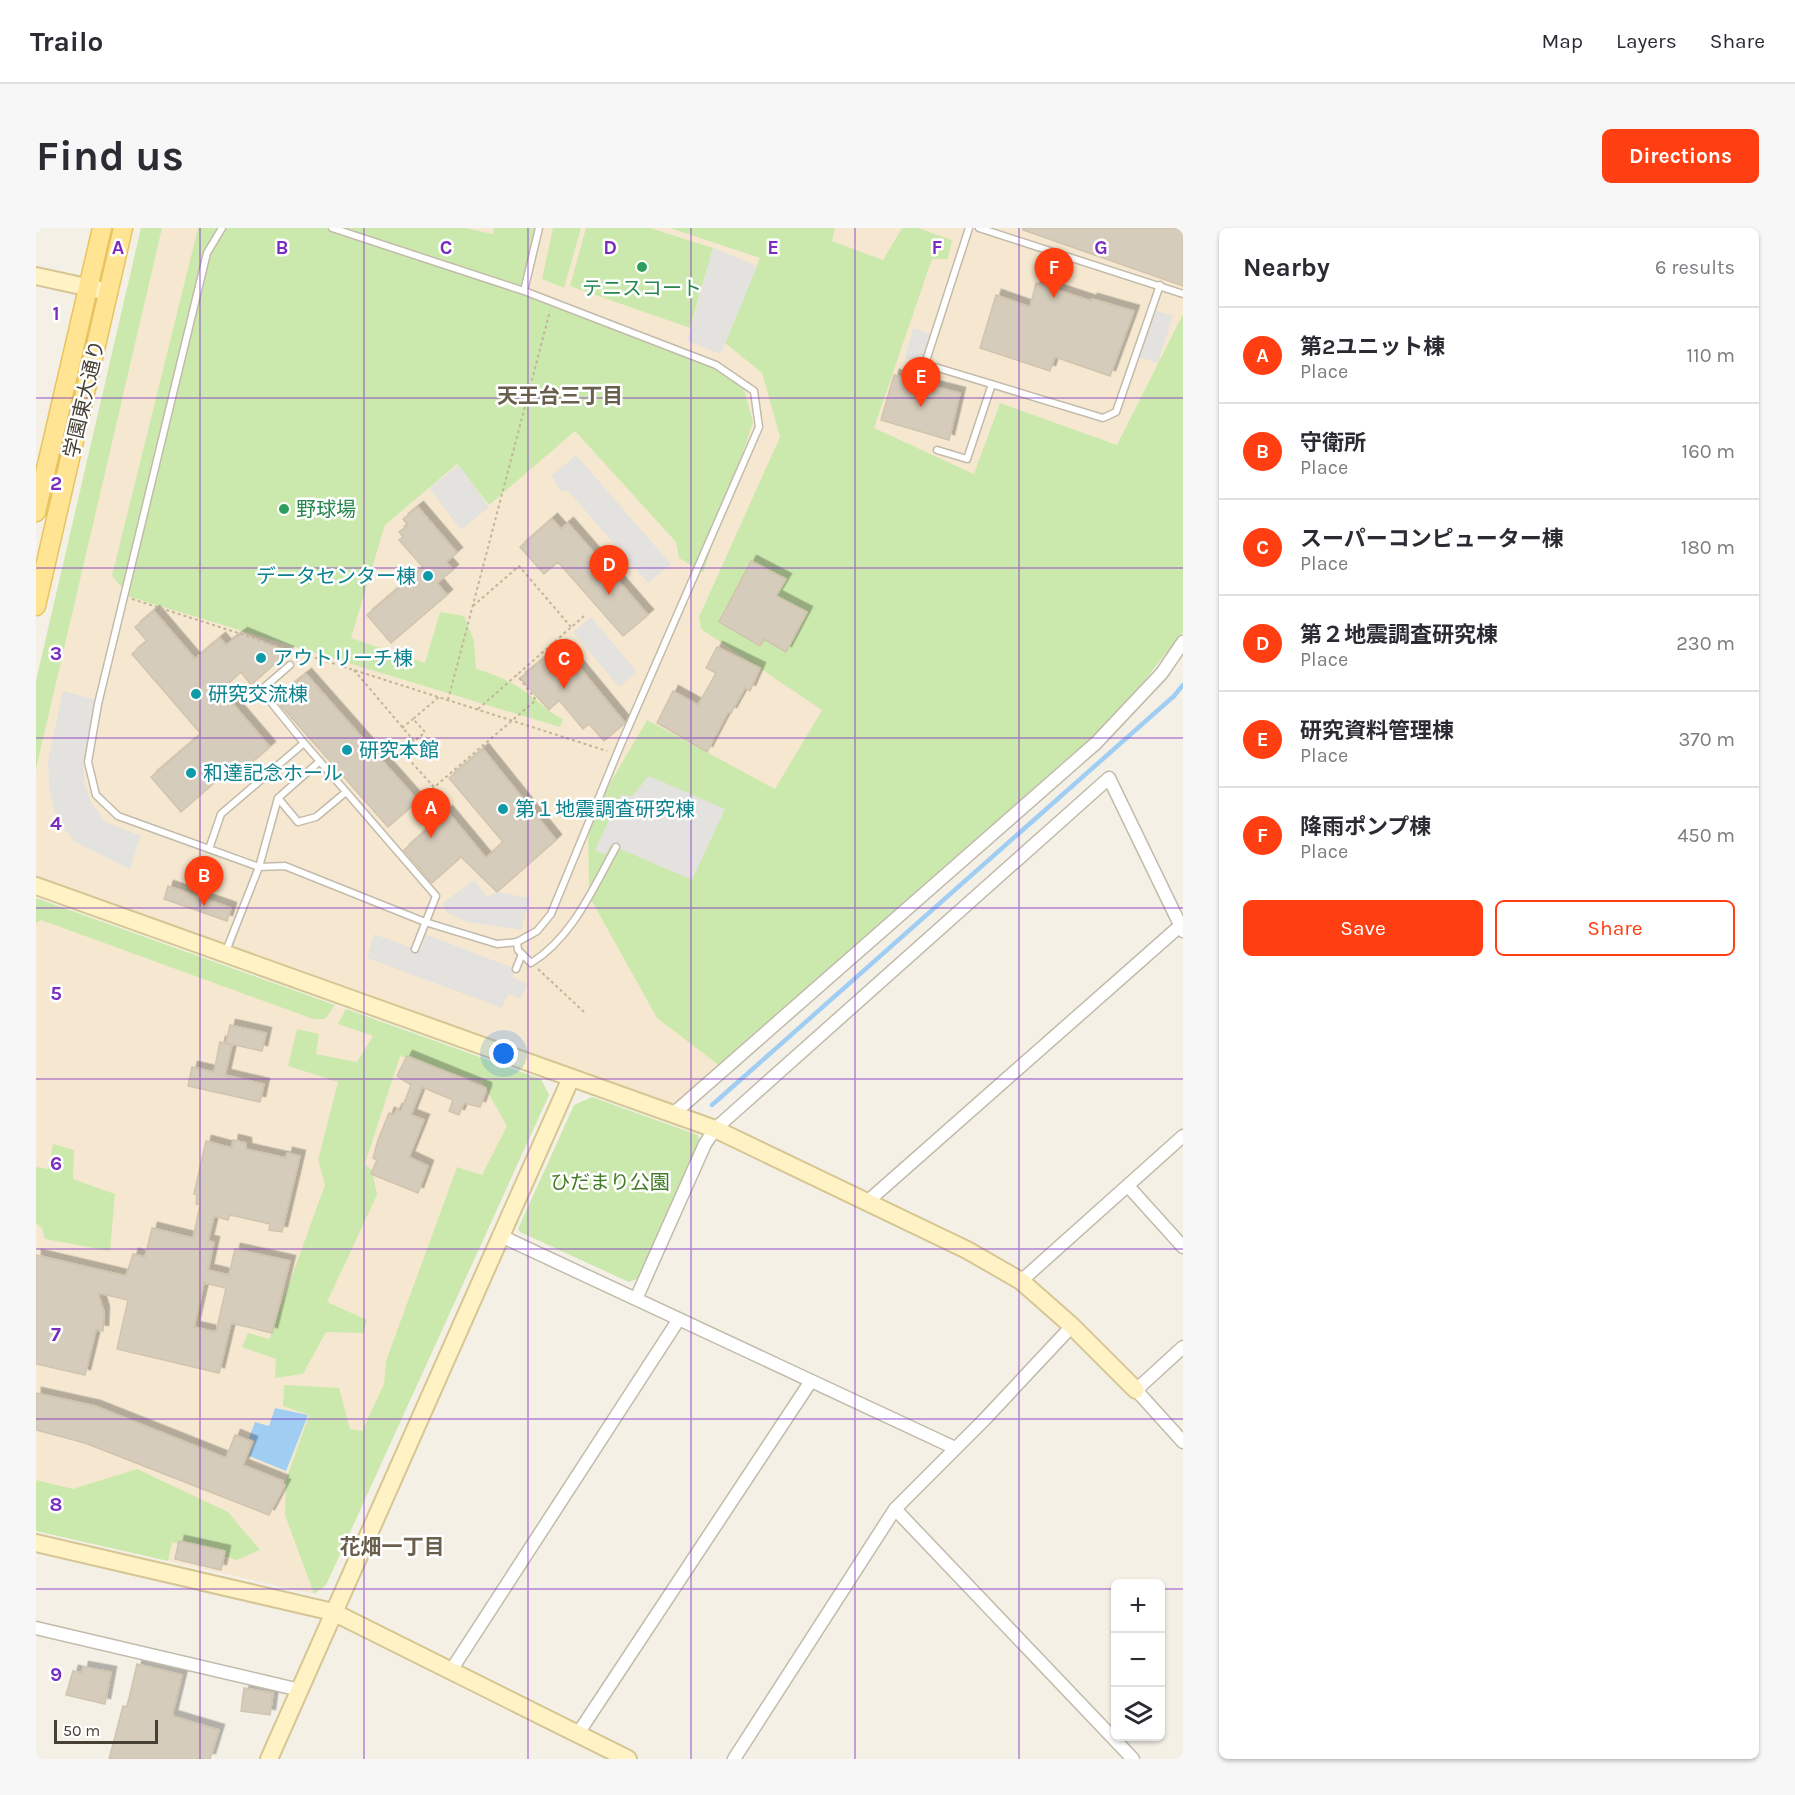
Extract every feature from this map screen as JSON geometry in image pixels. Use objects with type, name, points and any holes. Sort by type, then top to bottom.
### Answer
[{"type":"main road","name":"学園東大通り","points":[[36,512],[102,228]]},
{"type":"main road","name":"学園東大通り","points":[[36,606],[123,228]]},
{"type":"street","points":[[36,276],[109,292]]},
{"type":"street","points":[[673,1113],[1096,743],[1162,673],[1183,642]]},
{"type":"street","points":[[636,1299],[705,1144],[715,1129],[1109,778],[1182,929],[867,1202]]},
{"type":"street","points":[[36,886],[715,1129],[967,1250],[1021,1281],[1072,1326],[1137,1390],[1183,1442]]},
{"type":"street","points":[[269,1759],[503,1237],[571,1078]]},
{"type":"street","points":[[1021,1281],[1183,1136]]},
{"type":"street","points":[[1128,1186],[1183,1247]]},
{"type":"street","points":[[503,1237],[956,1448]]},
{"type":"street","points":[[450,1672],[679,1319]]},
{"type":"street","points":[[734,1759],[895,1509],[1072,1326]]},
{"type":"street","points":[[1137,1390],[1183,1347]]},
{"type":"street","points":[[578,1735],[811,1381]]},
{"type":"street","points":[[895,1509],[1133,1759]]},
{"type":"street","points":[[36,1543],[333,1612],[628,1759]]},
{"type":"street","points":[[36,1628],[300,1690]]},
{"type":"lane","points":[[222,228],[207,253],[98,704],[88,762],[96,795],[118,816],[259,867],[285,866],[425,921],[496,944],[518,942],[537,931],[552,914],[617,754],[759,427],[754,391],[716,365],[524,291],[332,228]]},
{"type":"lane","points":[[524,291],[539,228]]},
{"type":"lane","points":[[920,382],[969,228]]},
{"type":"lane","points":[[979,228],[1183,294]]},
{"type":"lane","points":[[925,364],[1103,418],[1116,412],[1160,285]]},
{"type":"lane","points":[[937,450],[967,459],[992,384]]},
{"type":"lane","points":[[290,665],[261,690],[436,896],[415,949]]},
{"type":"lane","points":[[209,849],[221,814],[304,743]]},
{"type":"lane","points":[[225,954],[259,867],[278,798],[320,761]]},
{"type":"lane","points":[[278,798],[298,822],[316,817],[346,792]]},
{"type":"lane","points":[[518,942],[518,950],[531,963],[546,954],[570,926],[616,847]]},
{"type":"lane","points":[[516,969],[522,954]]},
{"type":"path","points":[[448,700],[552,302]]},
{"type":"path","points":[[473,606],[519,566],[572,628]]},
{"type":"path","points":[[124,597],[617,754]]},
{"type":"path","points":[[477,710],[584,616]]},
{"type":"path","points":[[353,670],[414,741]]},
{"type":"path","points":[[417,801],[536,700],[517,675]]},
{"type":"path","points":[[402,728],[439,697]]},
{"type":"path","points":[[413,719],[425,732],[402,752],[434,788]]},
{"type":"path","points":[[531,963],[584,1012]]},
{"type":"shaded area","points":[[141,228],[1183,228],[1183,632],[1104,727],[679,1102],[666,1104],[36,876],[36,681]]},
{"type":"shaded area","points":[[713,248],[757,266],[721,354],[687,341]]},
{"type":"shaded area","points":[[1154,310],[1173,316],[1158,363],[1139,357]]},
{"type":"shaded area","points":[[913,328],[930,334],[922,363],[905,358]]},
{"type":"shaded area","points":[[576,455],[671,564],[648,583],[568,491],[561,491],[551,476]]},
{"type":"shaded area","points":[[459,465],[489,507],[461,530],[429,488]]},
{"type":"shaded area","points":[[591,617],[637,672],[619,687],[573,632]]},
{"type":"shaded area","points":[[63,691],[97,700],[83,764],[85,784],[91,803],[106,822],[141,836],[130,869],[75,842],[61,825],[54,810],[49,787],[48,761]]},
{"type":"shaded area","points":[[649,776],[725,809],[692,880],[611,845],[605,855],[595,850],[621,795],[632,796]]},
{"type":"shaded area","points":[[474,880],[487,897],[497,892],[530,898],[521,930],[467,922],[446,912],[443,903]]},
{"type":"shaded area","points":[[36,898],[541,1079],[549,1095],[326,1585],[314,1594],[36,1531]]},
{"type":"shaded area","points":[[374,934],[421,951],[425,934],[516,969],[512,977],[527,984],[521,999],[508,994],[502,1008],[367,958]]},
{"type":"green space","points":[[141,228],[162,228],[36,769],[36,681]]},
{"type":"green space","points":[[198,228],[465,228],[493,234],[494,228],[538,228],[521,284],[557,308],[722,367],[743,386],[753,422],[703,573],[679,558],[676,542],[575,431],[489,505],[457,464],[385,525],[351,638],[425,663],[440,612],[464,616],[474,641],[476,669],[500,677],[523,690],[563,719],[560,727],[130,597],[112,576]]},
{"type":"green space","points":[[553,228],[581,228],[564,288],[542,279]]},
{"type":"green space","name":"テニスコート","points":[[586,228],[650,228],[713,248],[690,328],[570,286]]},
{"type":"green space","points":[[670,228],[835,228],[832,241],[883,260],[902,228],[918,228],[952,240],[948,259],[932,259],[874,428],[974,474],[1000,403],[1117,445],[1183,314],[1183,632],[1121,710],[1104,727],[720,1066],[657,1018],[589,896],[588,821],[647,720],[775,789],[822,710],[701,629],[699,617],[780,437],[762,373],[725,343],[760,258]]},
{"type":"green space","points":[[36,898],[335,1005],[325,1019],[313,1019],[41,920],[36,923]]},
{"type":"green space","points":[[346,1009],[541,1079],[549,1095],[326,1585],[314,1594],[285,1515],[286,1480],[309,1415],[283,1406],[284,1385],[339,1388],[350,1429],[362,1431],[384,1384],[386,1361],[457,1167],[482,1175],[507,1126],[482,1082],[400,1056],[365,1164],[372,1170],[377,1195],[327,1302],[367,1320],[363,1333],[326,1332],[303,1374],[275,1378],[276,1359],[242,1347],[248,1333],[269,1339],[325,1185],[318,1160],[338,1082],[288,1066],[297,1029],[319,1034],[316,1054],[357,1062],[373,1036],[338,1024]]},
{"type":"green space","name":"ひだまり公園","points":[[592,1097],[698,1135],[700,1145],[637,1279],[629,1282],[520,1232],[518,1229],[574,1105]]},
{"type":"green space","points":[[53,1144],[74,1150],[73,1179],[115,1194],[110,1251],[45,1239],[42,1228],[36,1223],[36,1167],[48,1169]]},
{"type":"green space","points":[[137,1469],[228,1512],[260,1550],[237,1560],[172,1542],[168,1561],[36,1531],[36,1480],[73,1489]]},
{"type":"water","points":[[275,1408],[308,1415],[286,1471],[249,1456],[255,1441],[249,1438],[255,1422],[269,1426]]},
{"type":"building","points":[[1023,228],[1183,228],[1183,286],[1023,230]]},
{"type":"building","points":[[1036,283],[1091,301],[1092,299],[1134,311],[1110,376],[1055,357],[1050,371],[980,348],[996,295],[1030,307]]},
{"type":"building","points":[[894,375],[915,381],[918,387],[925,384],[960,393],[949,440],[881,420]]},
{"type":"building","name":"データセンター棟","points":[[418,507],[457,553],[446,562],[453,570],[437,583],[447,595],[391,643],[367,615],[423,567],[399,540],[403,537],[399,532],[408,525],[403,519]]},
{"type":"building","points":[[552,519],[561,529],[568,523],[648,615],[623,636],[558,562],[544,574],[520,547]]},
{"type":"building","points":[[751,561],[786,579],[776,596],[807,612],[786,652],[764,639],[760,646],[719,622]]},
{"type":"building","points":[[154,611],[195,659],[220,638],[226,645],[242,633],[288,652],[251,685],[241,672],[221,690],[270,747],[237,775],[231,768],[181,812],[151,777],[201,734],[132,654],[147,641],[135,627]]},
{"type":"building","points":[[561,645],[625,723],[604,741],[589,724],[583,729],[559,700],[549,710],[520,678]]},
{"type":"building","points":[[717,647],[760,668],[750,691],[745,688],[731,713],[728,712],[707,752],[657,723],[673,691],[698,705],[716,673],[706,668]]},
{"type":"building","name":"研究本館","points":[[306,674],[418,801],[388,827],[275,699]]},
{"type":"building","name":"第１地震調査研究棟","points":[[483,749],[556,840],[497,892],[461,857],[432,883],[404,850],[447,811],[486,858],[503,842],[449,778]]},
{"type":"building","points":[[168,886],[231,908],[227,921],[164,899]]},
{"type":"building","points":[[230,1025],[266,1033],[262,1051],[226,1043]]},
{"type":"building","points":[[220,1042],[232,1045],[225,1075],[264,1084],[260,1102],[188,1086],[192,1067],[214,1072]]},
{"type":"building","points":[[407,1056],[486,1088],[480,1107],[464,1103],[459,1115],[449,1111],[453,1100],[422,1087],[411,1115],[424,1120],[409,1157],[428,1166],[418,1193],[371,1174],[377,1160],[373,1158],[378,1140],[389,1113],[394,1115],[397,1109],[401,1111],[411,1085],[397,1076]]},
{"type":"building","points":[[233,1140],[246,1143],[246,1149],[286,1158],[287,1153],[300,1156],[282,1232],[269,1230],[270,1224],[230,1215],[228,1220],[214,1216],[208,1241],[214,1242],[208,1270],[229,1275],[235,1249],[290,1261],[272,1333],[231,1323],[219,1373],[117,1349],[128,1300],[98,1293],[104,1312],[103,1331],[96,1330],[85,1375],[36,1364],[36,1255],[126,1276],[133,1254],[145,1257],[152,1228],[193,1238],[200,1205],[196,1204],[197,1195],[194,1194],[206,1141],[232,1148]],"holes":[[[204,1283],[226,1288],[216,1332],[194,1327]]]},
{"type":"building","points":[[36,1393],[95,1406],[226,1458],[235,1435],[252,1442],[243,1465],[283,1481],[282,1484],[285,1485],[269,1515],[85,1443],[36,1430]]},
{"type":"building","points":[[179,1541],[225,1551],[221,1570],[175,1559]]},
{"type":"building","points":[[137,1664],[182,1675],[172,1716],[219,1730],[210,1759],[109,1759],[123,1706],[127,1707]]},
{"type":"building","points":[[83,1667],[111,1672],[105,1704],[66,1695],[73,1671],[82,1673]]},
{"type":"building","points":[[244,1688],[273,1693],[270,1715],[241,1711]]},
{"type":"waterway","points":[[712,1105],[1174,696],[1183,685]]},
{"type":"place","name":"テニスコート","points":[[642,267]]},
{"type":"place","name":"降雨ポンプ棟","points":[[1054,298]]},
{"type":"place","name":"研究資料管理棟","points":[[921,407]]},
{"type":"place","name":"野球場","points":[[284,509]]},
{"type":"place","name":"データセンター棟","points":[[428,576]]},
{"type":"place","name":"第２地震調査研究棟","points":[[609,595]]},
{"type":"place","name":"アウトリーチ棟","points":[[261,658]]},
{"type":"place","name":"スーパーコンピューター棟","points":[[564,689]]},
{"type":"place","name":"研究交流棟","points":[[196,694]]},
{"type":"place","name":"研究本館","points":[[347,750]]},
{"type":"place","name":"和達記念ホール","points":[[191,773]]},
{"type":"place","name":"第１地震調査研究棟","points":[[503,809]]},
{"type":"place","name":"第2ユニット棟","points":[[431,838]]},
{"type":"place","name":"守衛所","points":[[204,906]]},
{"type":"district","name":"天王台三丁目","points":[[560,396]]},
{"type":"district","name":"花畑一丁目","points":[[392,1547]]}]
